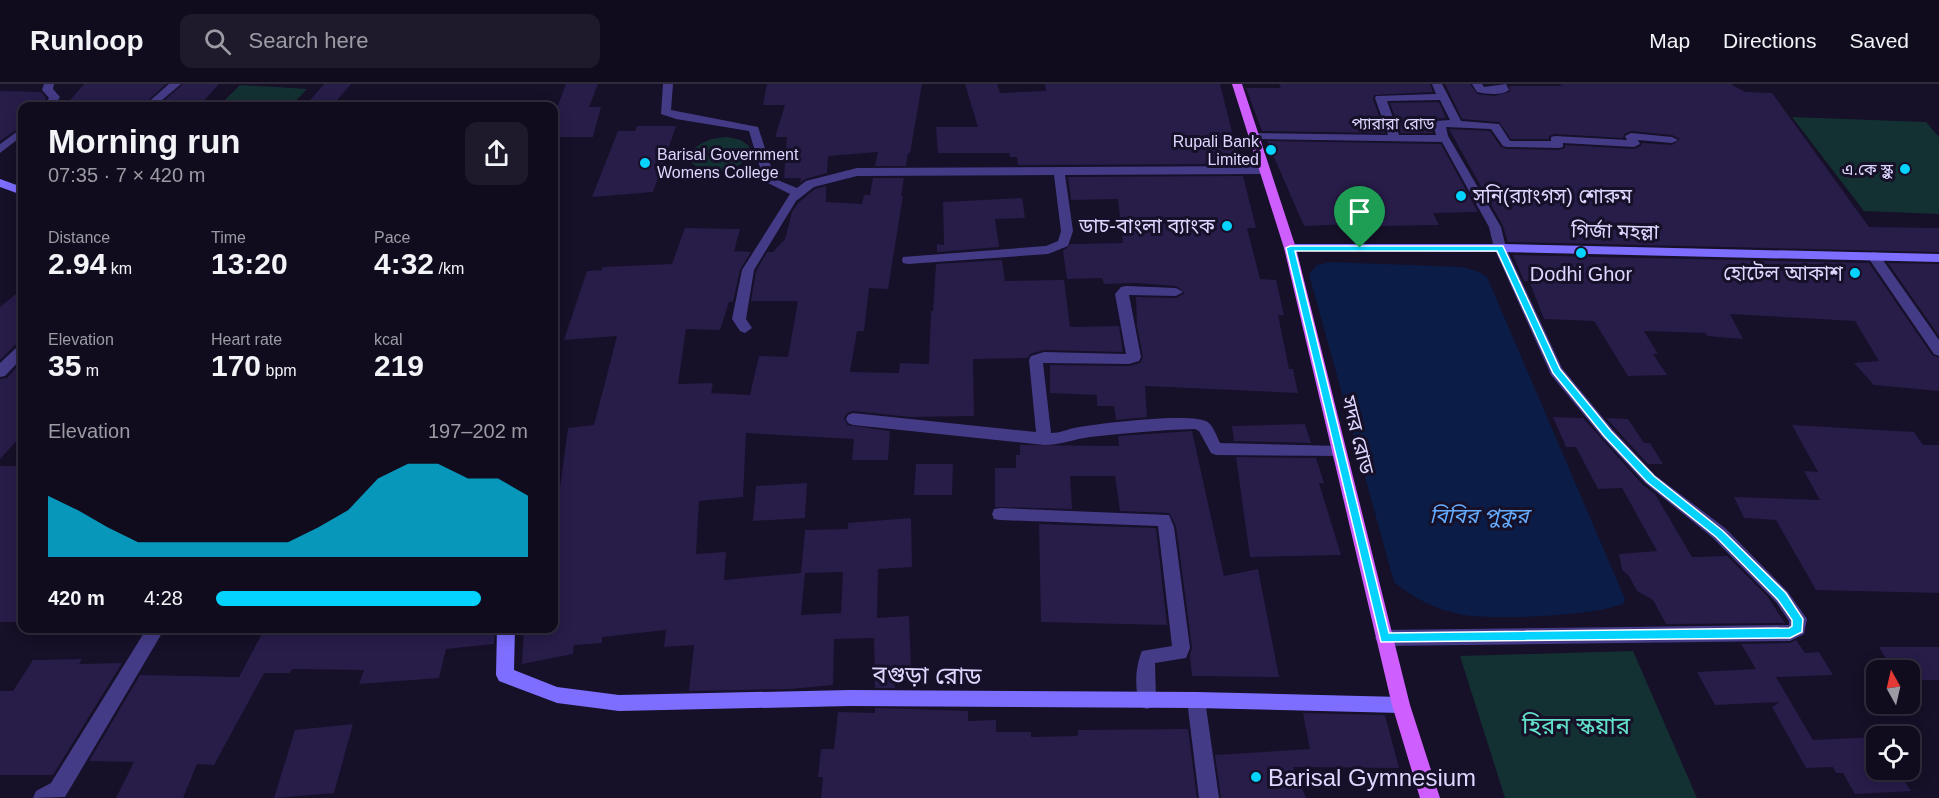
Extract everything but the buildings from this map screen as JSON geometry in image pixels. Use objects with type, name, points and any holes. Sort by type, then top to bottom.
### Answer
[{"type":"main road","name":"সদর রোড","points":[[1237,84],[1290,248],[1401,705],[1430,798]]},
{"type":"main road","points":[[0,183],[18,190]]},
{"type":"main road","name":"গির্জা মহল্লা","points":[[1290,248],[1500,248],[1939,258]]},
{"type":"main road","name":"বগুড়া রোড","points":[[506,633],[504,675],[557,695],[619,703],[850,698],[1196,700],[1401,705]]},
{"type":"street","points":[[49,84],[48,90],[55,97],[52,102]]},
{"type":"street","points":[[154,102],[176,84]]},
{"type":"street","points":[[668,84],[665,112],[676,116],[754,129],[770,181],[799,193]]},
{"type":"street","points":[[1413,84],[1421,97]]},
{"type":"street","points":[[1437,84],[1457,124]]},
{"type":"street","points":[[1477,84],[1481,90],[1504,90],[1501,84]]},
{"type":"street","points":[[1395,140],[1380,98],[1443,97]]},
{"type":"street","points":[[1443,139],[1438,123],[1495,126],[1507,144],[1559,145],[1555,140],[1634,144],[1631,136],[1672,140]]},
{"type":"street","points":[[0,150],[18,134]]},
{"type":"street","name":"প্যারারা রোড","points":[[1253,136],[1446,139],[1495,227],[1500,248],[1556,370],[1608,434],[1650,479],[1719,534],[1782,597],[1798,619],[1798,629],[1790,633],[1384,638]]},
{"type":"street","points":[[745,327],[739,319],[747,270],[791,199],[810,184],[856,172],[1264,170]]},
{"type":"street","points":[[908,260],[1048,250],[1064,243],[1067,231],[1059,171]]},
{"type":"street","points":[[1873,256],[1939,351]]},
{"type":"street","points":[[1044,439],[1036,360],[1044,357],[1129,359],[1134,357],[1122,294],[1126,290],[1176,292]]},
{"type":"street","points":[[0,372],[18,354]]},
{"type":"street","points":[[853,419],[1044,439],[1061,439],[1072,434],[1138,426],[1197,423],[1204,427],[1216,449],[1339,452]]},
{"type":"street","points":[[1000,514],[1163,520],[1166,527],[1181,648],[1176,654],[1148,657],[1145,666],[1147,701]]},
{"type":"street","points":[[43,798],[58,790],[154,633]]},
{"type":"street","points":[[1196,700],[1209,798]]},
{"type":"green space","points":[[240,85],[307,89],[295,102],[223,102]]},
{"type":"green space","points":[[1792,117],[1926,122],[1939,137],[1939,214],[1864,211]]},
{"type":"green space","points":[[727,137],[741,140],[749,146],[750,155],[737,166],[722,172],[713,172],[690,162],[690,153],[702,143]]},
{"type":"green space","name":"হিরন স্কয়ার","points":[[1633,651],[1697,798],[1505,798],[1460,656]]},
{"type":"water","name":"বিবির পুকুর","points":[[1331,262],[1463,267],[1487,277],[1625,599],[1624,603],[1570,614],[1520,617],[1464,615],[1435,607],[1418,599],[1394,582],[1309,274],[1317,265]]},
{"type":"place","name":"Rupali Bank Limited","points":[[1271,150]]},
{"type":"place","name":"Barisal Government Womens College","points":[[645,163]]},
{"type":"place","name":"এ.কে স্কুল","points":[[1905,169]]},
{"type":"place","name":"সনি(র‌্যাংগস) শোরুম","points":[[1461,196]]},
{"type":"place","name":"ডাচ-বাংলা ব্যাংক","points":[[1227,226]]},
{"type":"place","name":"Dodhi Ghor","points":[[1581,253]]},
{"type":"place","name":"হোটেল আকাশ","points":[[1855,273]]},
{"type":"place","name":"Barisal Gymnesium","points":[[1256,777]]},
{"type":"route","points":[[1290,248],[1360,248],[1500,248],[1556,370],[1608,434],[1650,479],[1719,534],[1782,597],[1798,619],[1798,629],[1790,633],[1384,638],[1290,248]]}]
